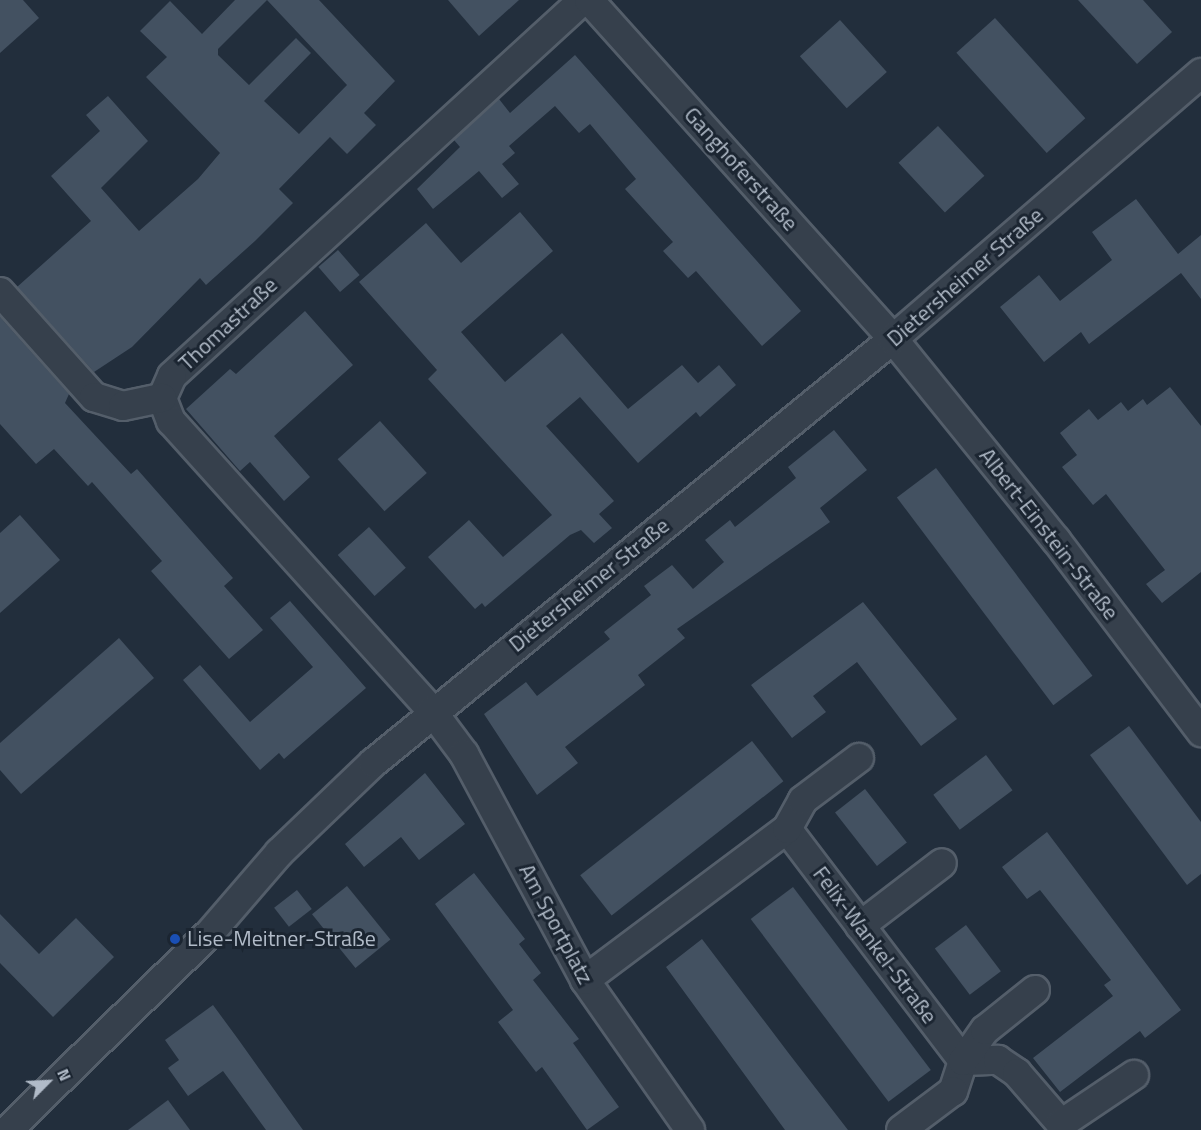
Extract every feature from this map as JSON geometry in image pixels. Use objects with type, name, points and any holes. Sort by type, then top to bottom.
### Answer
[{"type":"street","name":"Thomastraße","points":[[162,398],[172,376],[583,0]]},
{"type":"street","name":"Ganghoferstraße","points":[[589,0],[893,339]]},
{"type":"street","name":"Dietersheimer Straße","points":[[8,1130],[216,927],[279,853],[432,711],[893,339],[1201,73]]},
{"type":"street","points":[[0,292],[94,397],[123,406],[162,398],[171,421],[432,711]]},
{"type":"street","name":"Albert-Einstein-Straße","points":[[893,339],[1056,540],[1201,732]]},
{"type":"street","name":"Am Sportplatz","points":[[432,711],[491,800],[585,980],[690,1130]]},
{"type":"street","points":[[585,980],[787,829],[803,800],[859,758]]},
{"type":"street","name":"Felix-Wankel-Straße","points":[[787,829],[963,1061]]},
{"type":"street","points":[[861,926],[942,863]]},
{"type":"street","points":[[901,1130],[953,1091],[963,1061],[985,1030],[1035,990]]},
{"type":"street","points":[[963,1061],[998,1060],[1017,1073],[1062,1127],[1134,1075]]},
{"type":"building","points":[[0,0],[23,0],[39,18],[0,53]]},
{"type":"building","points":[[235,0],[267,0],[319,0],[395,81],[364,113],[376,125],[347,154],[330,137],[279,189],[293,203],[255,241],[206,285],[200,278],[132,347],[94,372],[17,287],[91,221],[51,176],[100,131],[86,115],[108,96],[148,141],[101,188],[139,231],[198,179],[220,153],[146,77],[167,57],[140,31],[170,1],[202,34]],"holes":[[[267,0],[347,85],[299,134],[264,101],[311,53],[296,38],[249,85],[218,55],[218,49]]]},
{"type":"building","points":[[448,0],[519,0],[479,36]]},
{"type":"building","points":[[1078,0],[1143,0],[1172,32],[1137,64]]},
{"type":"building","points":[[995,18],[1085,118],[1047,153],[956,53]]},
{"type":"building","points":[[840,20],[887,72],[847,108],[800,56]]},
{"type":"building","points":[[575,55],[801,311],[762,346],[696,271],[688,278],[663,251],[673,242],[625,189],[636,179],[590,124],[579,133],[555,106],[509,146],[515,153],[502,164],[519,184],[502,198],[479,171],[433,209],[417,189],[460,147],[454,140],[499,99],[510,113]]},
{"type":"building","points":[[938,126],[984,176],[945,213],[899,163]]},
{"type":"building","points":[[1136,199],[1178,254],[1201,235],[1201,299],[1181,273],[1089,344],[1081,332],[1044,362],[1000,307],[1039,275],[1060,301],[1112,260],[1092,232]]},
{"type":"building","points":[[520,212],[553,251],[461,332],[505,382],[562,333],[628,409],[682,365],[698,383],[719,365],[736,385],[700,417],[696,412],[638,463],[580,397],[546,426],[614,501],[599,514],[612,528],[594,543],[581,530],[570,535],[485,607],[482,603],[475,609],[428,557],[469,520],[503,557],[552,515],[428,379],[437,370],[359,282],[426,223],[461,263]]},
{"type":"building","points":[[338,250],[360,275],[340,292],[318,267]]},
{"type":"building","points":[[305,311],[353,365],[274,436],[310,477],[284,501],[250,462],[240,471],[186,409],[230,369],[236,374]]},
{"type":"building","points":[[0,317],[69,394],[65,403],[131,474],[137,469],[233,578],[224,586],[263,630],[229,659],[151,571],[162,561],[92,482],[88,486],[54,449],[36,464],[0,424]]},
{"type":"building","points":[[1170,387],[1201,426],[1201,572],[1162,603],[1146,584],[1165,570],[1106,494],[1093,505],[1062,467],[1077,455],[1060,433],[1089,409],[1098,420],[1121,402],[1128,411],[1143,399],[1147,405]]},
{"type":"building","points":[[380,421],[427,473],[384,511],[338,459]]},
{"type":"building","points":[[834,430],[867,470],[820,508],[830,522],[677,629],[685,638],[638,675],[645,685],[565,747],[578,763],[537,795],[484,714],[526,682],[537,696],[610,639],[604,632],[651,595],[644,586],[672,565],[693,589],[724,562],[705,540],[730,520],[735,527],[796,478],[788,467]]},
{"type":"building","points":[[936,468],[1092,676],[1053,705],[897,497]]},
{"type":"building","points":[[20,515],[60,560],[0,613],[0,533]]},
{"type":"building","points":[[369,527],[406,568],[375,596],[338,555]]},
{"type":"building","points":[[290,601],[366,688],[284,759],[279,753],[260,770],[183,680],[200,665],[250,722],[313,667],[270,618]]},
{"type":"building","points":[[863,602],[957,719],[921,746],[857,662],[813,696],[826,712],[792,738],[751,685]]},
{"type":"building","points":[[119,638],[154,678],[21,794],[0,770],[0,743]]},
{"type":"building","points":[[1129,726],[1201,822],[1201,874],[1187,885],[1090,755]]},
{"type":"building","points":[[752,741],[783,781],[612,915],[580,875]]},
{"type":"building","points":[[986,755],[1012,790],[960,830],[933,795]]},
{"type":"building","points":[[425,773],[465,824],[419,860],[401,837],[364,867],[345,844]]},
{"type":"building","points":[[865,789],[907,843],[877,866],[835,812]]},
{"type":"building","points":[[1047,832],[1181,1010],[1145,1038],[1140,1031],[1060,1092],[1033,1058],[1113,996],[1104,985],[1111,980],[1040,890],[1027,899],[1002,867]]},
{"type":"building","points":[[474,873],[525,939],[519,944],[541,973],[533,980],[579,1039],[573,1043],[619,1107],[587,1130],[542,1067],[536,1072],[498,1022],[513,1010],[435,904]]},
{"type":"building","points":[[347,886],[390,940],[355,968],[312,914]]},
{"type":"building","points":[[793,887],[931,1070],[888,1102],[751,919]]},
{"type":"building","points":[[297,890],[312,909],[289,927],[274,908]]},
{"type":"building","points":[[0,914],[39,954],[76,918],[114,957],[53,1017],[0,963]]},
{"type":"building","points":[[966,925],[1001,971],[970,995],[935,948]]},
{"type":"building","points":[[702,939],[848,1130],[785,1130],[666,967]]},
{"type":"building","points":[[213,1005],[303,1130],[266,1130],[223,1071],[188,1096],[168,1068],[179,1060],[165,1040]]},
{"type":"building","points":[[168,1100],[190,1130],[128,1130]]},
{"type":"place","name":"Lise-Meitner-Straße","points":[[175,939]]}]
